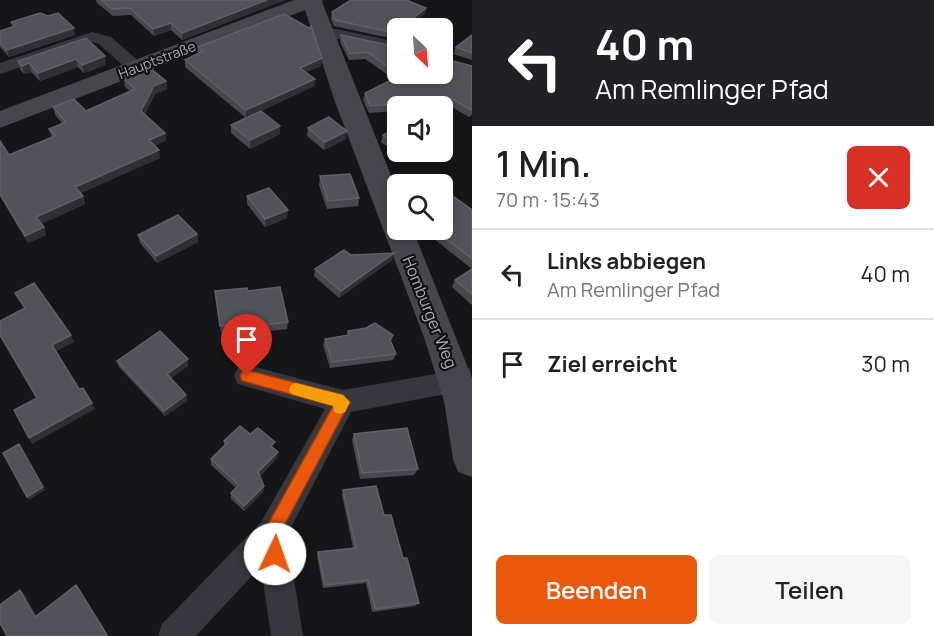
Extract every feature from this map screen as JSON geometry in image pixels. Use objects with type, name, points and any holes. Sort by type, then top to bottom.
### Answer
[{"type":"street","name":"Homburger Weg","points":[[312,1],[321,31],[464,380],[472,459]]},
{"type":"street","name":"Hauptstraße","points":[[0,120],[312,1]]},
{"type":"street","points":[[321,31],[387,45]]},
{"type":"street","points":[[0,69],[93,37],[105,40],[136,68]]},
{"type":"street","points":[[247,376],[343,402],[464,380]]},
{"type":"street","points":[[174,636],[272,533],[343,402]]},
{"type":"street","points":[[272,533],[287,636]]},
{"type":"building","points":[[101,0],[267,0],[182,33],[171,23],[153,29],[130,8],[112,9]]},
{"type":"building","points":[[351,0],[406,0],[426,8],[413,18],[387,18],[387,31],[335,20],[332,12]]},
{"type":"building","points":[[40,13],[48,16],[58,13],[74,28],[7,50],[0,43],[0,31],[15,26],[11,22]]},
{"type":"building","points":[[284,14],[309,28],[311,26],[322,58],[300,68],[315,79],[246,110],[185,60],[203,51],[198,47]]},
{"type":"building","points":[[341,35],[387,45],[387,66],[367,52],[350,54]]},
{"type":"building","points":[[472,35],[472,53],[456,47]]},
{"type":"building","points":[[86,38],[105,56],[82,65],[76,59],[38,73],[29,63],[22,66],[18,61]]},
{"type":"building","points":[[453,61],[472,66],[471,110],[453,100],[453,96],[387,96],[387,105],[370,106],[365,93],[387,82],[387,84],[453,84]]},
{"type":"building","points":[[150,68],[166,81],[154,86],[141,111],[165,133],[149,140],[159,150],[75,187],[83,196],[36,217],[44,227],[25,236],[0,194],[0,141],[9,155],[55,136],[49,129],[66,122],[53,107],[74,99],[86,111],[135,89],[124,79]]},
{"type":"building","points":[[261,111],[280,126],[250,140],[231,125]]},
{"type":"building","points":[[329,117],[347,131],[325,142],[308,128]]},
{"type":"building","points":[[350,174],[359,198],[328,201],[320,176]]},
{"type":"building","points":[[269,188],[288,210],[265,219],[247,196]]},
{"type":"building","points":[[453,196],[472,210],[472,259],[448,240],[453,240]]},
{"type":"building","points":[[178,215],[197,234],[156,256],[138,235]]},
{"type":"building","points":[[344,250],[351,255],[394,253],[341,291],[315,269]]},
{"type":"building","points":[[472,269],[472,294],[455,280]]},
{"type":"building","points":[[34,283],[71,335],[52,345],[79,389],[83,388],[92,403],[29,438],[14,410],[37,398],[0,335],[0,321],[25,308],[15,293]]},
{"type":"building","points":[[280,287],[288,322],[238,328],[237,324],[220,326],[215,291],[247,288],[248,291]]},
{"type":"building","points":[[375,323],[393,335],[390,340],[396,354],[332,362],[325,339],[349,335],[348,331],[366,328]]},
{"type":"building","points":[[160,331],[188,359],[167,374],[186,395],[164,411],[117,361]]},
{"type":"building","points":[[240,426],[250,434],[258,428],[275,442],[271,446],[278,452],[258,472],[264,486],[244,506],[231,493],[239,485],[211,459],[227,443],[224,441]]},
{"type":"building","points":[[407,428],[418,469],[362,473],[354,434]]},
{"type":"building","points":[[19,444],[43,487],[27,497],[3,453]]},
{"type":"building","points":[[376,486],[384,515],[391,515],[403,558],[407,558],[419,603],[375,609],[368,580],[325,585],[318,552],[356,548],[343,490]]},
{"type":"building","points":[[76,585],[106,636],[7,636],[0,623],[0,605],[20,590],[35,617]]},
{"type":"slow traffic","points":[[296,390],[343,402],[340,407]]},
{"type":"route","points":[[247,376],[343,402],[272,533],[275,554]]}]
